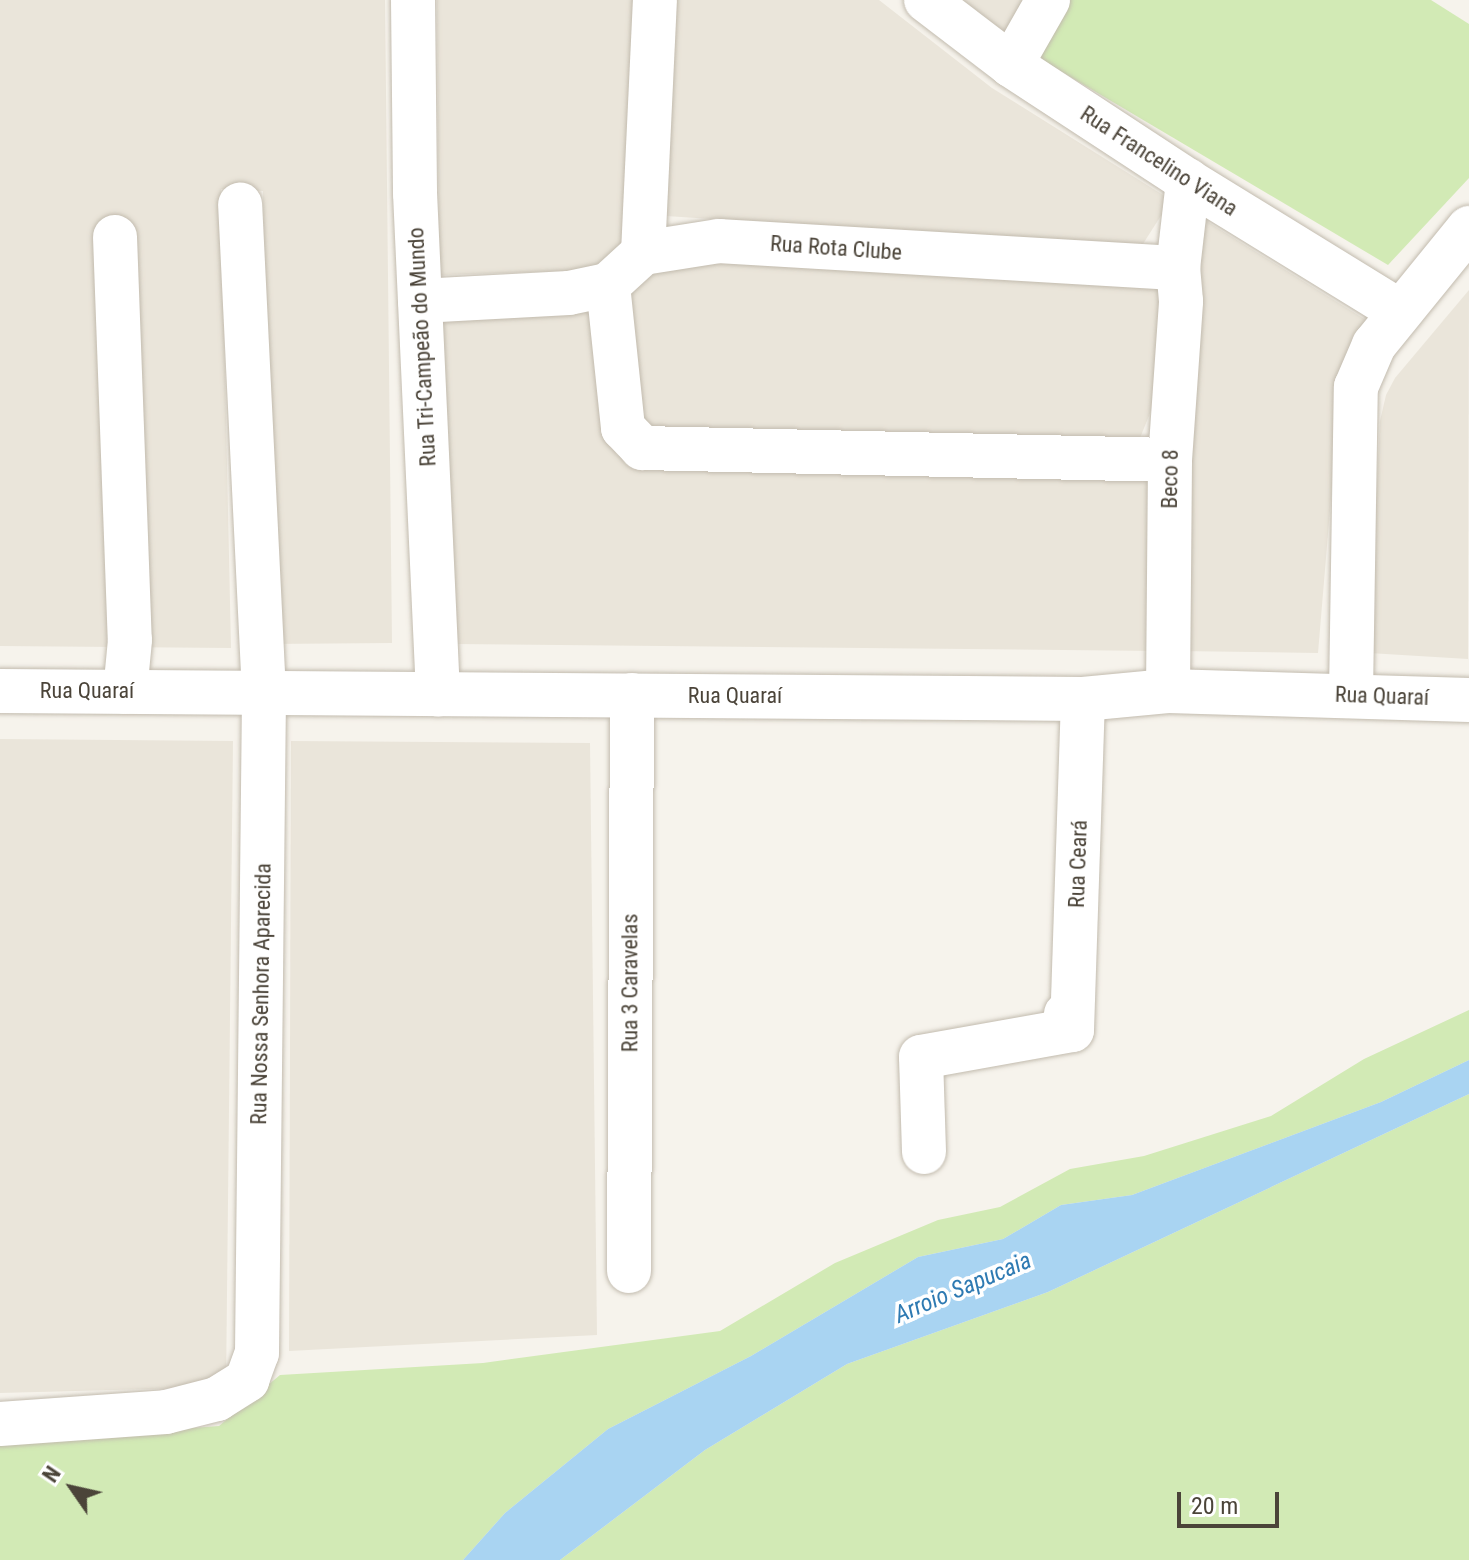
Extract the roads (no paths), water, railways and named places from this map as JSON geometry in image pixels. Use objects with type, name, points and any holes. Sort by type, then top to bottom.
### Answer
[{"type":"street","name":"Rua Tri-Campeão do Mundo","points":[[413,0],[420,301],[438,694]]},
{"type":"street","points":[[420,301],[569,293],[608,285],[643,253],[655,0]]},
{"type":"street","name":"Rua Francelino Viana","points":[[926,0],[1011,65],[1188,181],[1399,311]]},
{"type":"street","points":[[1011,65],[1048,0]]},
{"type":"street","points":[[1178,268],[1188,181]]},
{"type":"street","name":"Rua Nossa Senhora Aparecida","points":[[0,1424],[166,1412],[217,1399],[247,1380],[257,1353],[264,693],[240,205]]},
{"type":"street","points":[[1351,694],[1356,387],[1374,345],[1469,228]]},
{"type":"street","points":[[115,237],[130,640],[125,692]]},
{"type":"street","name":"Rua Rota Clube","points":[[643,253],[719,241],[1178,268]]},
{"type":"street","name":"Beco 8","points":[[1168,691],[1170,460],[1181,301],[1178,268]]},
{"type":"street","points":[[608,285],[623,428],[642,448],[1170,460]]},
{"type":"street","name":"Rua Quaraí","points":[[0,691],[1083,699],[1168,691],[1351,694],[1469,700]]},
{"type":"street","name":"Rua 3 Caravelas","points":[[629,1271],[632,695]]},
{"type":"street","name":"Rua Ceará","points":[[924,1152],[921,1057],[1069,1022],[1083,699]]},
{"type":"water","name":"Arroio Sapucaia","points":[[1469,1060],[1469,1094],[1048,1292],[847,1364],[705,1450],[560,1560],[463,1560],[505,1513],[608,1429],[751,1356],[918,1257],[1003,1239],[1061,1205],[1132,1195],[1381,1102]]}]
